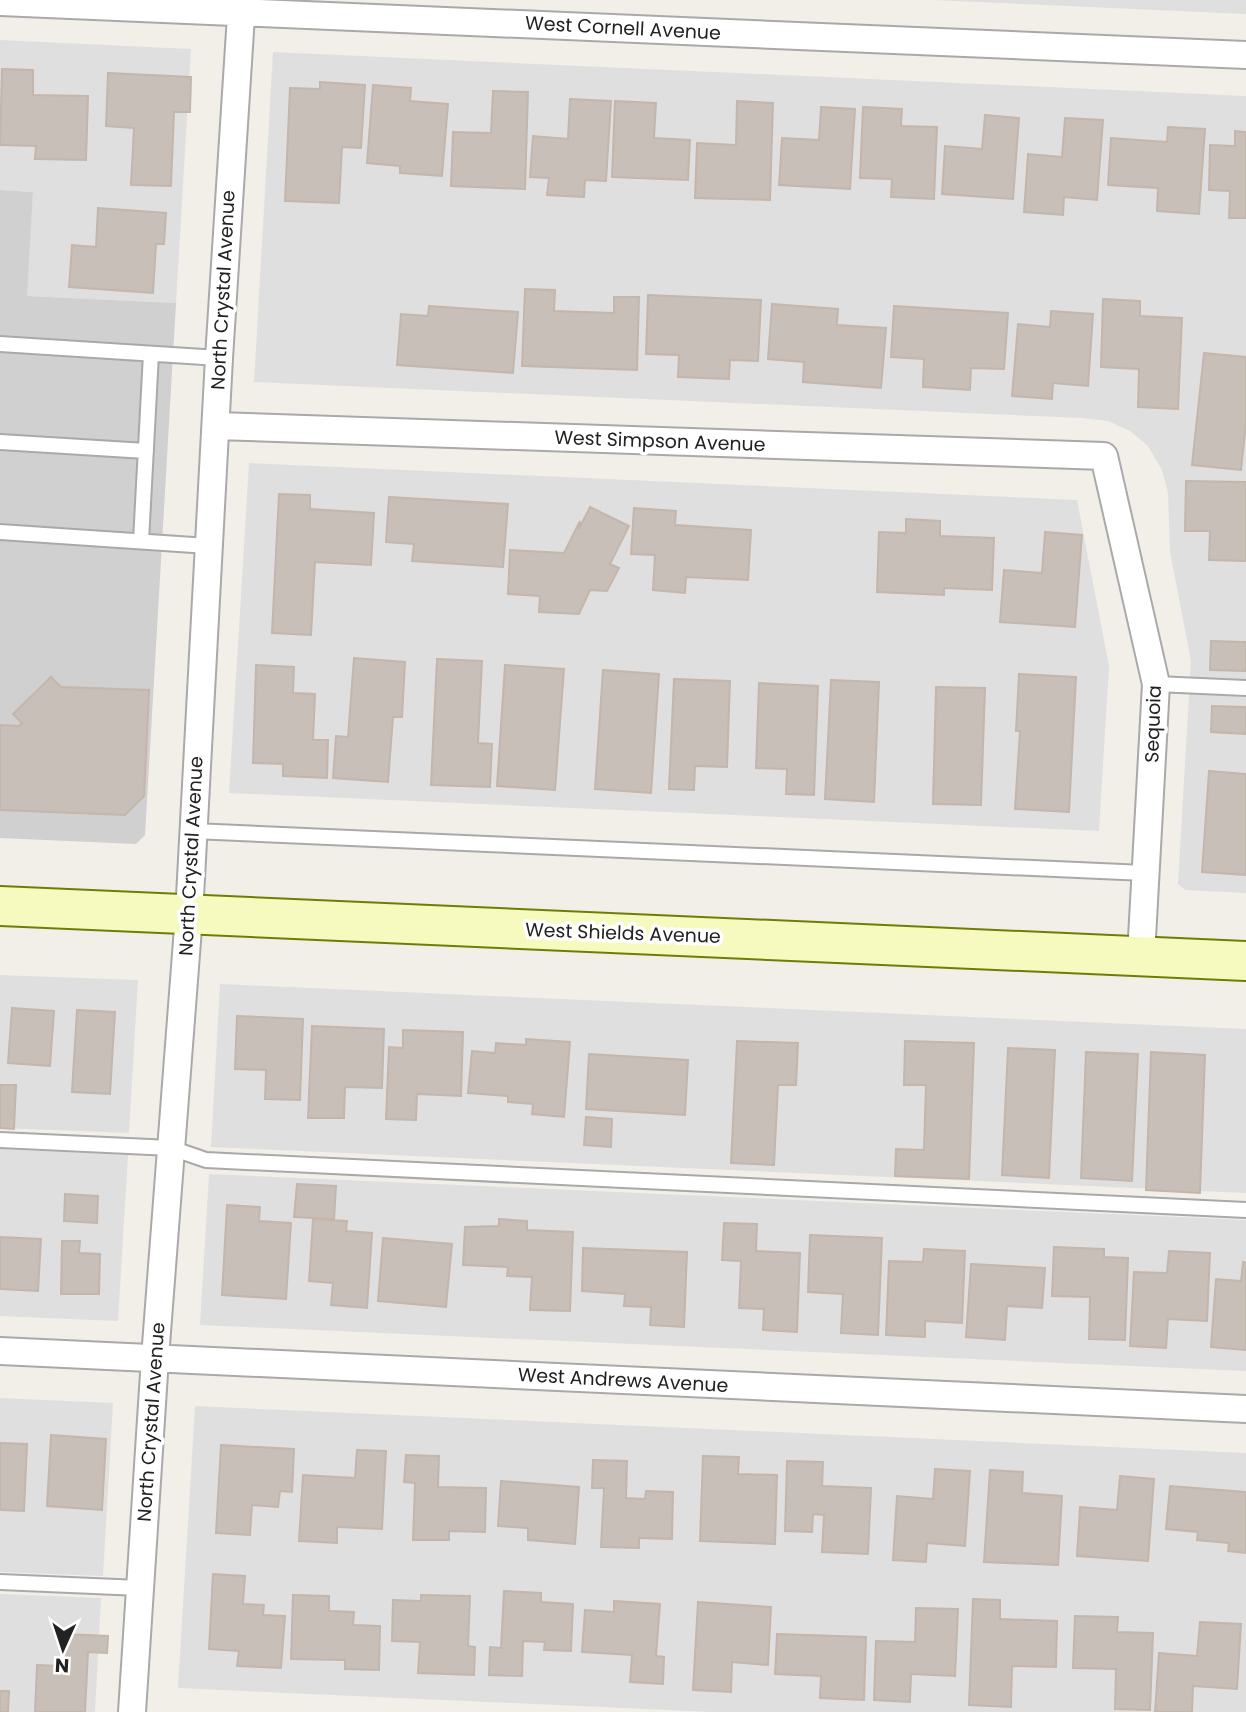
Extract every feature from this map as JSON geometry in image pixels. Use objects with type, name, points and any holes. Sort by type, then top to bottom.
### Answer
[{"type":"main road","name":"West Shields Avenue","points":[[0,906],[1246,961]]},
{"type":"street","name":"West Cornell Avenue","points":[[0,2],[241,5],[1246,55]]},
{"type":"street","name":"North Crystal Avenue","points":[[132,1712],[155,1357],[189,915],[241,5]]},
{"type":"street","name":"West Simpson Avenue","points":[[216,426],[1104,456]]},
{"type":"street","name":"Sequoia","points":[[1104,456],[1156,684],[1140,956]]},
{"type":"street","name":"West Andrews Avenue","points":[[0,1351],[1246,1409]]},
{"type":"lane","points":[[0,344],[219,358]]},
{"type":"lane","points":[[141,541],[151,354]]},
{"type":"lane","points":[[0,442],[146,451]]},
{"type":"lane","points":[[0,532],[208,546]]},
{"type":"lane","points":[[1156,684],[1246,688]]},
{"type":"lane","points":[[193,831],[1145,873]]},
{"type":"lane","points":[[0,1140],[171,1148],[206,1160],[1246,1210]]},
{"type":"lane","points":[[0,1582],[140,1588]]},
{"type":"shaded area","points":[[931,0],[1246,0],[1246,14],[1089,7]]},
{"type":"shaded area","points":[[0,40],[191,49],[176,303],[26,296],[33,192],[0,190]]},
{"type":"shaded area","points":[[273,52],[1246,96],[1246,893],[1185,890],[1178,884],[1191,661],[1170,552],[1168,493],[1162,470],[1148,446],[1130,431],[1108,421],[1082,418],[254,382]]},
{"type":"shaded area","points":[[0,190],[33,192],[27,296],[176,303],[145,835],[136,844],[0,838]]},
{"type":"shaded area","points":[[249,463],[1077,500],[1109,666],[1099,831],[229,793]]},
{"type":"shaded area","points":[[0,975],[138,980],[129,1133],[0,1128]]},
{"type":"shaded area","points":[[220,984],[1246,1029],[1246,1193],[211,1147]]},
{"type":"shaded area","points":[[0,1149],[128,1155],[118,1321],[0,1316]]},
{"type":"shaded area","points":[[209,1174],[1246,1220],[1246,1371],[200,1325]]},
{"type":"shaded area","points":[[0,1398],[113,1403],[103,1576],[0,1572]]},
{"type":"shaded area","points":[[195,1406],[1246,1453],[1246,1712],[711,1712],[178,1688]]},
{"type":"shaded area","points":[[0,1594],[101,1598],[95,1712],[0,1712]]},
{"type":"building","points":[[2,69],[33,70],[33,95],[88,96],[86,160],[35,159],[36,146],[0,145]]},
{"type":"building","points":[[108,73],[191,77],[190,112],[174,112],[171,186],[131,185],[134,128],[106,126]]},
{"type":"building","points":[[320,82],[365,85],[361,148],[342,147],[339,203],[285,201],[290,88],[320,89]]},
{"type":"building","points":[[373,85],[411,88],[410,101],[448,104],[442,176],[400,173],[400,166],[367,163]]},
{"type":"building","points":[[493,91],[528,92],[525,189],[451,186],[453,132],[491,133]]},
{"type":"building","points":[[570,99],[611,101],[606,181],[585,180],[584,197],[547,195],[549,178],[530,177],[533,136],[568,139]]},
{"type":"building","points":[[615,101],[656,103],[654,138],[690,140],[688,180],[612,177]]},
{"type":"building","points":[[737,101],[773,103],[770,200],[695,198],[697,143],[736,145]]},
{"type":"building","points":[[821,107],[855,109],[850,189],[779,185],[782,138],[819,140]]},
{"type":"building","points":[[863,107],[902,109],[901,126],[937,127],[934,199],[891,197],[892,179],[860,178]]},
{"type":"building","points":[[985,115],[1019,118],[1013,199],[942,194],[945,146],[982,149]]},
{"type":"building","points":[[1065,118],[1103,120],[1097,200],[1064,197],[1063,215],[1024,212],[1028,154],[1062,157]]},
{"type":"building","points":[[1168,127],[1205,129],[1199,214],[1157,211],[1158,188],[1108,185],[1111,138],[1167,142]]},
{"type":"building","points":[[1235,131],[1246,132],[1246,218],[1229,218],[1230,191],[1209,190],[1210,145],[1235,146]]},
{"type":"building","points":[[98,208],[166,213],[164,244],[156,244],[153,293],[69,287],[72,245],[96,247]]},
{"type":"building","points":[[525,289],[555,290],[554,311],[614,313],[614,297],[639,297],[637,370],[522,366]]},
{"type":"building","points":[[648,295],[761,300],[758,361],[730,360],[729,379],[678,377],[679,355],[646,354]]},
{"type":"building","points":[[1103,299],[1140,301],[1140,316],[1182,318],[1178,409],[1138,407],[1139,369],[1101,367]]},
{"type":"building","points":[[772,304],[838,309],[837,325],[886,328],[881,388],[803,382],[804,362],[768,359]]},
{"type":"building","points":[[429,306],[518,312],[513,373],[397,365],[401,314],[428,316]]},
{"type":"building","points":[[894,306],[1008,313],[1004,369],[971,368],[970,390],[923,387],[924,359],[891,357]]},
{"type":"building","points":[[1051,311],[1093,314],[1088,386],[1053,383],[1052,399],[1012,396],[1018,324],[1050,327]]},
{"type":"building","points":[[1204,353],[1246,357],[1246,422],[1241,470],[1192,465]]},
{"type":"building","points":[[1186,481],[1246,482],[1246,561],[1209,560],[1210,531],[1185,531]]},
{"type":"building","points":[[279,494],[310,495],[310,509],[374,513],[371,565],[315,562],[311,635],[272,633]]},
{"type":"building","points":[[389,497],[508,504],[503,567],[412,561],[414,544],[386,542]]},
{"type":"building","points":[[590,507],[629,526],[610,564],[619,568],[607,591],[590,590],[579,614],[539,612],[540,596],[508,594],[510,550],[564,553]]},
{"type":"building","points":[[634,508],[676,511],[675,525],[751,530],[748,580],[686,577],[685,593],[653,590],[655,555],[631,554]]},
{"type":"building","points":[[906,519],[940,521],[940,536],[994,538],[992,590],[944,588],[944,595],[877,592],[879,532],[906,533]]},
{"type":"building","points":[[1045,532],[1082,535],[1075,627],[1000,622],[1004,570],[1042,573]]},
{"type":"building","points":[[1211,641],[1246,642],[1246,671],[1210,670]]},
{"type":"building","points":[[354,658],[405,662],[402,717],[393,717],[388,782],[333,778],[336,736],[348,737]]},
{"type":"building","points":[[437,659],[482,661],[478,743],[492,744],[490,787],[431,785]]},
{"type":"building","points":[[256,665],[294,667],[293,693],[315,694],[313,740],[328,740],[327,778],[283,776],[283,764],[253,763]]},
{"type":"building","points":[[505,665],[564,669],[555,790],[497,786]]},
{"type":"building","points":[[603,670],[659,674],[651,793],[595,789]]},
{"type":"building","points":[[1019,674],[1076,677],[1069,812],[1015,809],[1020,731],[1016,731]]},
{"type":"building","points":[[51,677],[61,687],[149,690],[144,796],[125,815],[0,810],[0,725],[19,726],[22,723],[13,714]]},
{"type":"building","points":[[674,679],[730,681],[727,767],[695,766],[694,790],[669,789]]},
{"type":"building","points":[[831,680],[879,682],[874,802],[825,799]]},
{"type":"building","points":[[759,683],[818,686],[814,795],[786,794],[787,769],[756,768]]},
{"type":"building","points":[[936,687],[985,688],[981,805],[933,804]]},
{"type":"building","points":[[1212,706],[1246,707],[1246,734],[1211,732]]},
{"type":"building","points":[[1209,771],[1246,774],[1246,875],[1202,872]]},
{"type":"building","points":[[12,1008],[54,1011],[50,1066],[8,1063]]},
{"type":"building","points":[[77,1010],[115,1012],[110,1094],[72,1092]]},
{"type":"building","points":[[237,1016],[303,1019],[300,1100],[265,1099],[266,1070],[235,1069]]},
{"type":"building","points":[[312,1026],[384,1029],[382,1088],[345,1087],[344,1118],[308,1118]]},
{"type":"building","points":[[403,1030],[463,1032],[461,1096],[417,1094],[416,1120],[386,1119],[389,1047],[403,1048]]},
{"type":"building","points":[[526,1039],[570,1042],[564,1117],[532,1114],[533,1104],[508,1102],[508,1096],[468,1093],[472,1051],[495,1053],[496,1043],[526,1045]]},
{"type":"building","points":[[737,1041],[798,1043],[796,1085],[778,1085],[774,1165],[731,1163]]},
{"type":"building","points":[[905,1041],[974,1043],[969,1179],[895,1176],[896,1149],[924,1150],[926,1085],[904,1085]]},
{"type":"building","points":[[1008,1048],[1055,1050],[1049,1178],[1002,1175]]},
{"type":"building","points":[[1086,1052],[1138,1054],[1132,1181],[1081,1178]]},
{"type":"building","points":[[1151,1052],[1205,1055],[1200,1193],[1146,1190]]},
{"type":"building","points":[[589,1054],[688,1060],[685,1115],[586,1109]]},
{"type":"building","points":[[0,1085],[16,1085],[14,1129],[0,1128]]},
{"type":"building","points":[[586,1117],[612,1119],[611,1147],[584,1145]]},
{"type":"building","points":[[297,1184],[336,1186],[334,1219],[294,1217]]},
{"type":"building","points":[[65,1194],[98,1196],[97,1223],[64,1221]]},
{"type":"building","points":[[227,1205],[260,1207],[259,1221],[291,1223],[286,1299],[222,1295]]},
{"type":"building","points":[[313,1219],[347,1221],[346,1231],[372,1233],[367,1308],[331,1305],[333,1283],[309,1281]]},
{"type":"building","points":[[499,1219],[527,1221],[527,1230],[573,1232],[570,1311],[530,1310],[532,1277],[507,1276],[508,1267],[463,1265],[465,1227],[499,1226]]},
{"type":"building","points":[[724,1223],[757,1224],[756,1251],[800,1253],[797,1332],[763,1330],[764,1309],[739,1308],[741,1261],[722,1260]]},
{"type":"building","points":[[810,1235],[882,1238],[878,1335],[841,1333],[843,1294],[808,1292]]},
{"type":"building","points":[[0,1237],[41,1239],[38,1291],[0,1289]]},
{"type":"building","points":[[383,1238],[452,1244],[446,1307],[378,1301]]},
{"type":"building","points":[[62,1241],[80,1241],[79,1253],[100,1254],[99,1294],[61,1294]]},
{"type":"building","points":[[1054,1247],[1104,1249],[1104,1257],[1128,1258],[1125,1340],[1089,1339],[1090,1297],[1052,1296]]},
{"type":"building","points":[[583,1248],[687,1252],[684,1327],[650,1325],[651,1307],[624,1306],[625,1294],[582,1291]]},
{"type":"building","points":[[924,1249],[965,1251],[962,1323],[925,1321],[925,1337],[886,1335],[889,1261],[923,1262]]},
{"type":"building","points":[[1169,1251],[1210,1253],[1207,1321],[1168,1319],[1166,1348],[1130,1346],[1134,1272],[1167,1273]]},
{"type":"building","points":[[1243,1262],[1246,1263],[1246,1350],[1211,1347],[1216,1279],[1241,1281]]},
{"type":"building","points":[[971,1264],[1045,1268],[1042,1308],[1007,1306],[1005,1340],[966,1337]]},
{"type":"building","points":[[51,1435],[106,1439],[102,1510],[47,1506]]},
{"type":"building","points":[[0,1443],[27,1444],[24,1511],[0,1510]]},
{"type":"building","points":[[221,1445],[294,1449],[292,1492],[280,1491],[278,1507],[252,1505],[250,1535],[216,1533]]},
{"type":"building","points":[[357,1450],[386,1451],[382,1529],[337,1527],[337,1543],[299,1541],[303,1475],[355,1478]]},
{"type":"building","points":[[406,1455],[439,1456],[438,1487],[486,1488],[485,1532],[449,1531],[449,1540],[413,1540],[415,1483],[404,1482]]},
{"type":"building","points":[[703,1456],[739,1457],[738,1474],[777,1475],[775,1544],[700,1541]]},
{"type":"building","points":[[593,1460],[627,1461],[626,1498],[645,1499],[646,1491],[673,1492],[672,1539],[639,1538],[639,1548],[601,1547],[604,1488],[592,1488]]},
{"type":"building","points":[[787,1461],[823,1462],[822,1486],[871,1488],[868,1554],[822,1552],[824,1515],[813,1514],[812,1532],[785,1531]]},
{"type":"building","points":[[935,1469],[970,1471],[965,1546],[927,1543],[926,1562],[893,1560],[897,1496],[933,1499]]},
{"type":"building","points":[[990,1470],[1023,1472],[1022,1493],[1062,1496],[1058,1565],[984,1562]]},
{"type":"building","points":[[1120,1476],[1154,1479],[1148,1561],[1077,1556],[1080,1507],[1117,1510]]},
{"type":"building","points":[[501,1481],[579,1487],[575,1544],[528,1540],[528,1528],[498,1526]]},
{"type":"building","points":[[1170,1486],[1246,1492],[1246,1553],[1228,1551],[1229,1543],[1197,1540],[1198,1532],[1166,1529]]},
{"type":"building","points":[[213,1574],[245,1576],[243,1604],[264,1605],[263,1615],[285,1616],[281,1668],[237,1666],[239,1651],[209,1649]]},
{"type":"building","points":[[504,1591],[541,1593],[541,1602],[573,1604],[571,1651],[544,1650],[545,1642],[523,1641],[522,1676],[489,1675],[490,1647],[501,1648]]},
{"type":"building","points":[[293,1595],[329,1596],[329,1611],[354,1612],[353,1625],[380,1626],[379,1670],[345,1669],[345,1660],[291,1659]]},
{"type":"building","points":[[421,1595],[470,1596],[468,1646],[475,1647],[474,1675],[418,1673],[420,1642],[392,1641],[393,1600],[421,1601]]},
{"type":"building","points":[[973,1599],[1000,1600],[1000,1619],[1057,1621],[1056,1667],[1012,1666],[1011,1707],[969,1705]]},
{"type":"building","points":[[614,1601],[660,1604],[656,1656],[664,1657],[663,1684],[630,1682],[632,1655],[582,1652],[585,1610],[614,1612]]},
{"type":"building","points":[[698,1602],[771,1607],[768,1665],[732,1662],[731,1692],[693,1690]]},
{"type":"building","points":[[916,1608],[958,1609],[955,1676],[911,1674],[910,1702],[874,1700],[876,1641],[915,1642]]},
{"type":"building","points":[[1075,1616],[1118,1617],[1117,1632],[1153,1633],[1150,1710],[1115,1709],[1116,1669],[1073,1668]]},
{"type":"building","points":[[1200,1622],[1241,1624],[1237,1689],[1193,1686],[1192,1712],[1155,1712],[1159,1653],[1197,1656]]},
{"type":"building","points":[[64,1634],[108,1636],[107,1653],[88,1652],[85,1712],[35,1712],[37,1665],[62,1666]]},
{"type":"building","points":[[777,1634],[866,1637],[864,1700],[820,1698],[821,1676],[775,1674]]},
{"type":"building","points":[[0,1691],[9,1691],[8,1712],[0,1712]]}]
